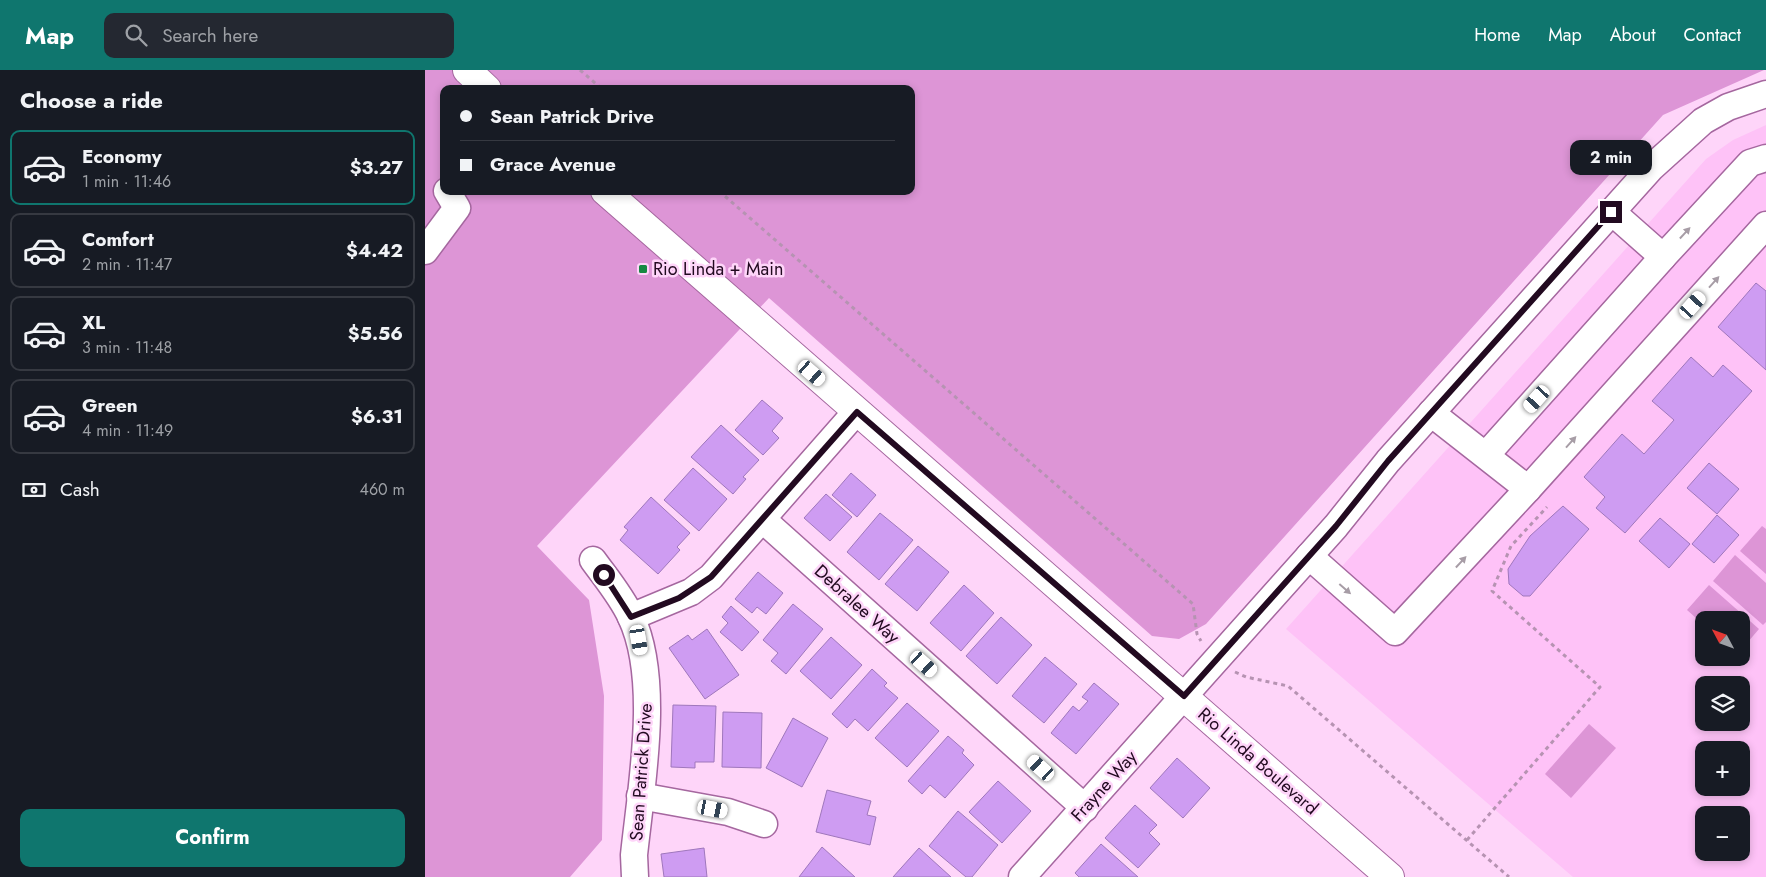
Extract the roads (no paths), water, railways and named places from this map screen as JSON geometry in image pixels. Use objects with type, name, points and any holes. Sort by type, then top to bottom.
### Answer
[{"type":"main road","points":[[467,70],[483,85]]},
{"type":"main road","name":"Rio Linda Boulevard","points":[[610,195],[1390,877]]},
{"type":"street","name":"Frayne Way","points":[[1023,877],[1309,556],[1431,413],[1651,168],[1703,121],[1728,106],[1766,94]]},
{"type":"street","points":[[1486,455],[1750,163],[1766,158]]},
{"type":"street","points":[[425,251],[457,208],[449,195]]},
{"type":"street","points":[[1611,212],[1663,257]]},
{"type":"street","points":[[1309,556],[1395,632],[1528,489],[1766,225]]},
{"type":"street","points":[[631,617],[691,592],[711,577],[857,412]]},
{"type":"street","points":[[1431,413],[1528,489]]},
{"type":"street","name":"Debralee Way","points":[[763,520],[1085,808]]},
{"type":"street","name":"Sean Patrick Drive","points":[[593,560],[631,617],[639,640],[646,681],[648,716],[634,856],[635,877]]},
{"type":"street","points":[[640,796],[728,812],[764,824]]},
{"type":"place","name":"Rio Linda + Main","points":[[643,269]]}]
